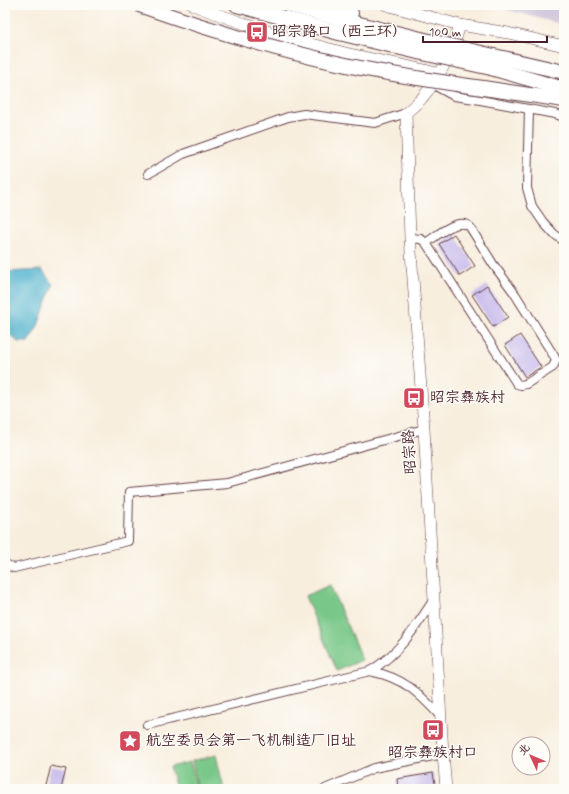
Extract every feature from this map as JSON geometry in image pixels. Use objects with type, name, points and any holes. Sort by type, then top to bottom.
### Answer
[{"type":"highway","points":[[139,5],[218,32],[304,56],[393,74],[564,100]]},
{"type":"highway","points":[[237,5],[325,29],[419,45],[493,62],[564,72]]},
{"type":"highway","points":[[290,5],[343,20],[419,45]]},
{"type":"highway","points":[[328,5],[419,45]]},
{"type":"highway","points":[[493,62],[564,89]]},
{"type":"street","points":[[193,5],[234,21],[291,39],[339,52],[440,74]]},
{"type":"street","points":[[386,5],[460,25],[508,32],[564,46]]},
{"type":"street","points":[[148,174],[183,154],[288,117],[304,114],[375,123],[406,112],[422,98],[440,74],[460,25]]},
{"type":"street","points":[[432,84],[454,96],[530,109],[564,117]]},
{"type":"street","points":[[530,109],[527,188],[532,206],[543,222],[554,234],[564,241]]},
{"type":"street","name":"昭宗路","points":[[406,112],[410,238],[424,430],[440,717],[446,789]]},
{"type":"street","points":[[410,238],[421,239],[426,243],[517,384],[526,384],[553,367],[556,360],[554,356],[468,224],[460,223],[452,226],[426,243]]},
{"type":"street","points":[[5,564],[14,568],[128,541],[129,492],[227,483],[424,430]]},
{"type":"street","points":[[147,725],[370,671],[383,664],[395,653],[434,599]]},
{"type":"street","points":[[370,671],[386,674],[399,680],[411,688],[440,717]]},
{"type":"street","points":[[325,789],[374,768],[443,754]]},
{"type":"lane","points":[[560,789],[564,787]]},
{"type":"shaded area","points":[[486,5],[564,5],[564,25],[493,6]]},
{"type":"green space","points":[[330,585],[362,660],[337,671],[305,596]]},
{"type":"green space","points":[[216,755],[224,789],[198,789],[192,761]]},
{"type":"green space","points":[[190,762],[197,789],[176,789],[170,767]]},
{"type":"water","points":[[42,270],[53,285],[37,328],[28,342],[18,342],[5,330],[5,272]]},
{"type":"building","points":[[454,234],[475,266],[460,276],[439,244]]},
{"type":"building","points":[[487,285],[508,317],[493,327],[472,295]]},
{"type":"building","points":[[520,335],[541,367],[525,377],[505,345]]},
{"type":"building","points":[[51,766],[66,769],[61,789],[45,789]]},
{"type":"building","points":[[433,773],[436,789],[398,789],[397,779]]},
{"type":"place","name":"昭宗路口（西三环）","points":[[257,32]]},
{"type":"place","name":"昭宗彝族村","points":[[414,398]]},
{"type":"place","name":"昭宗彝族村口","points":[[433,730]]},
{"type":"place","name":"航空委员会第一飞机制造厂旧址","points":[[130,741]]}]
